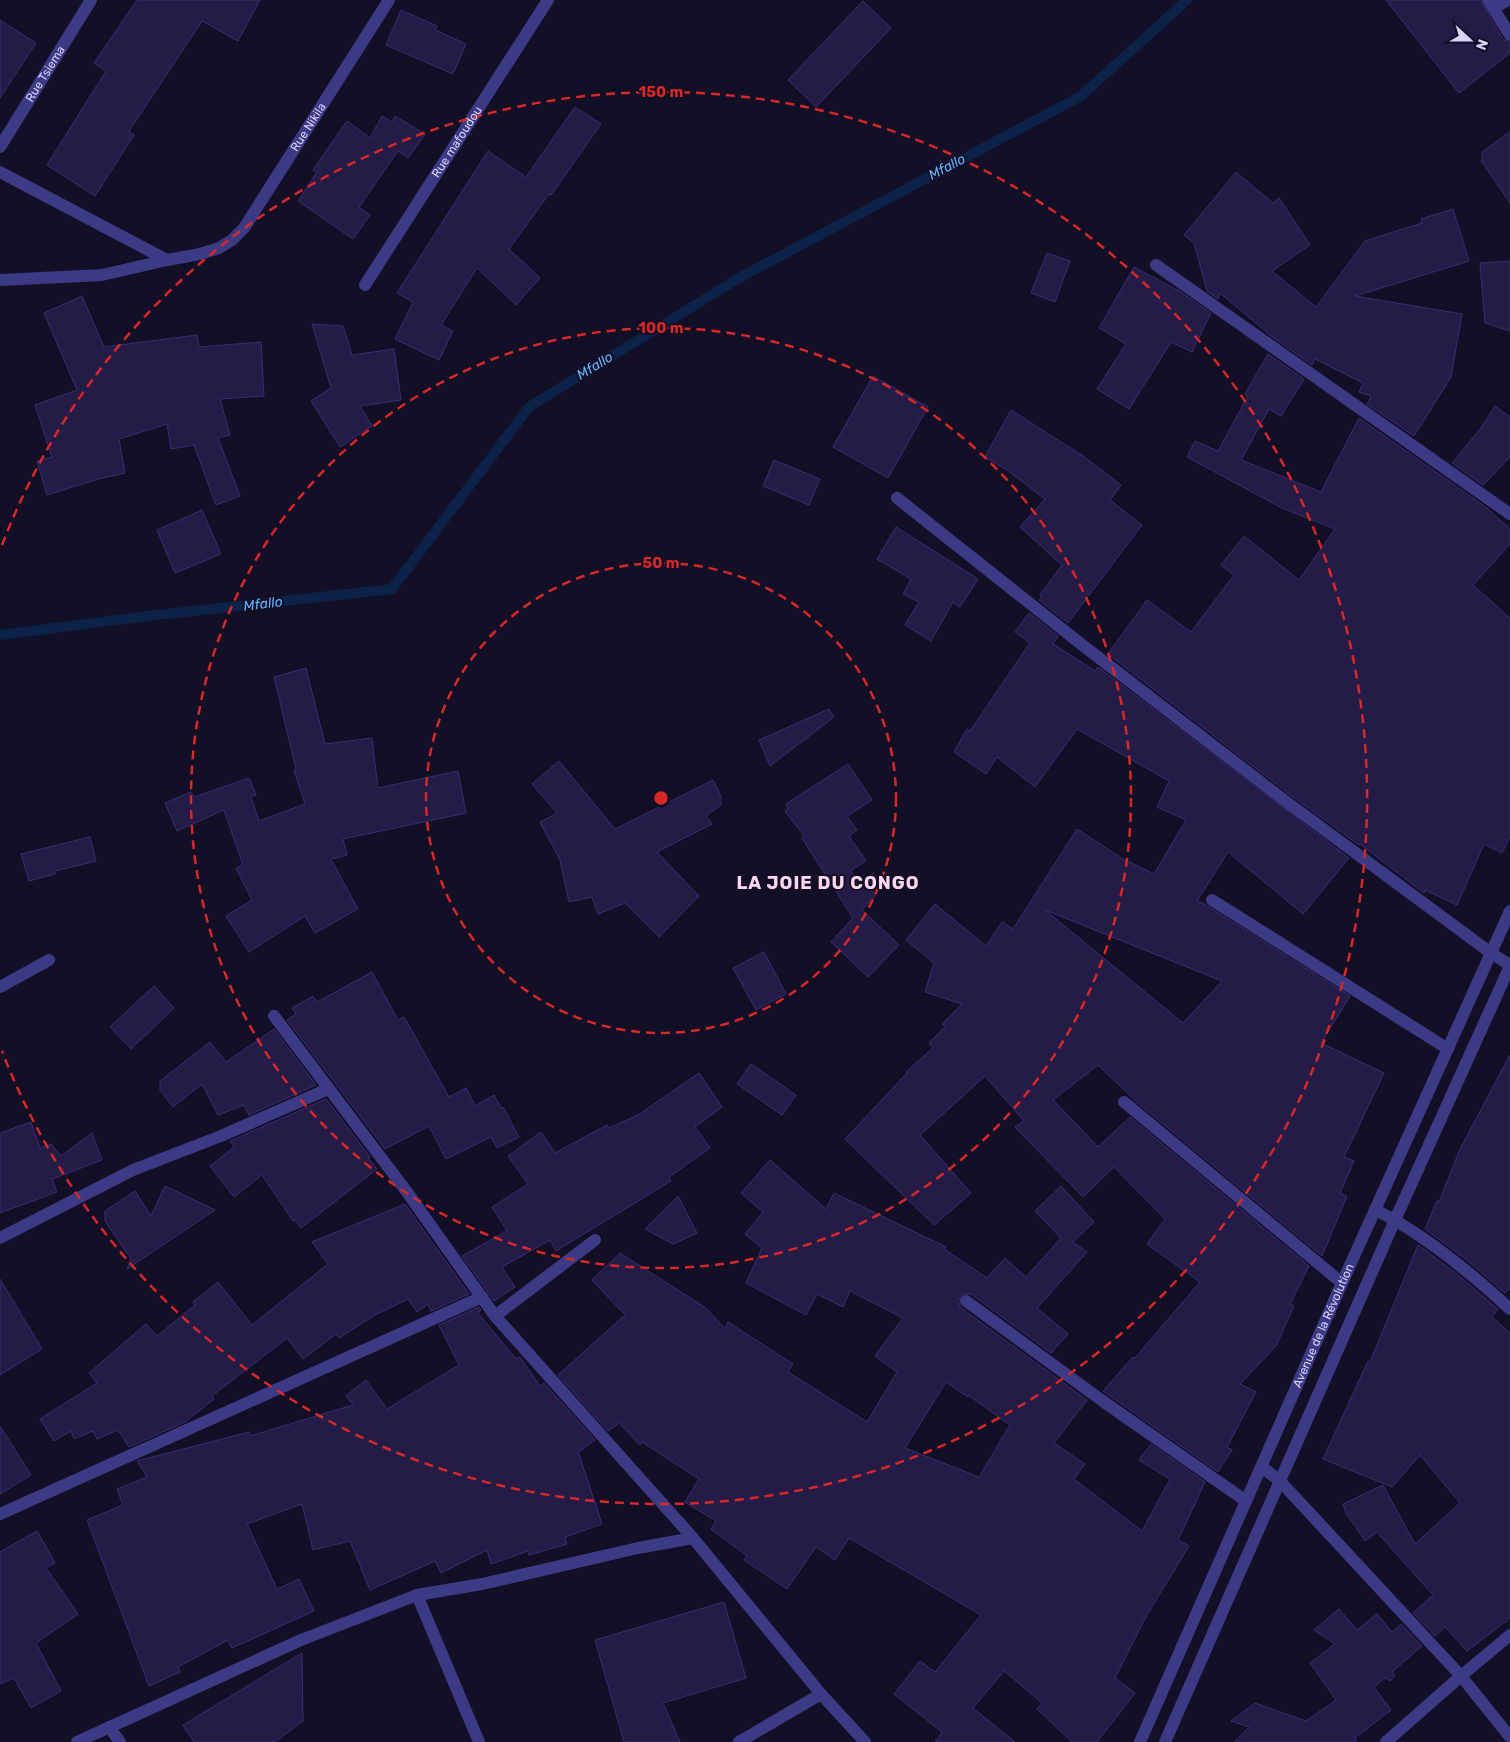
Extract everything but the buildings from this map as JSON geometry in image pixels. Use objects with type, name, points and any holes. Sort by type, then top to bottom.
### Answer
[{"type":"street","name":"Rue Tsiema","points":[[0,147],[91,0]]},
{"type":"street","name":"Rue Nikila","points":[[167,260],[200,254],[219,248],[232,240],[244,228],[389,0]]},
{"type":"street","name":"Rue mafoudou","points":[[366,285],[548,0]]},
{"type":"street","points":[[1508,0],[1491,4],[1510,35]]},
{"type":"street","points":[[0,172],[167,260]]},
{"type":"street","points":[[0,280],[102,275],[167,260]]},
{"type":"street","points":[[1156,265],[1510,514]]},
{"type":"street","points":[[897,498],[1081,644],[1284,800],[1491,953],[1510,965]]},
{"type":"street","points":[[1212,900],[1448,1049]]},
{"type":"street","name":"Avenue de la Révolution","points":[[1140,1742],[1342,1283],[1510,911]]},
{"type":"street","points":[[0,987],[49,960]]},
{"type":"street","name":"Avenue de la Révolution","points":[[1166,1742],[1395,1220],[1510,965]]},
{"type":"street","points":[[274,1016],[407,1192],[495,1316],[694,1538],[821,1694],[865,1742]]},
{"type":"street","points":[[0,1238],[133,1170],[221,1136],[328,1089]]},
{"type":"street","points":[[1124,1102],[1342,1283]]},
{"type":"street","points":[[1376,1210],[1395,1220],[1471,1273],[1510,1308]]},
{"type":"street","points":[[495,1316],[595,1240]]},
{"type":"street","points":[[0,1514],[482,1297]]},
{"type":"street","points":[[966,1301],[1246,1501]]},
{"type":"street","points":[[1262,1467],[1280,1481],[1460,1676],[1510,1737]]},
{"type":"street","points":[[77,1742],[301,1640],[417,1594],[482,1584],[638,1548],[694,1538]]},
{"type":"street","points":[[417,1594],[478,1742]]},
{"type":"street","points":[[1386,1742],[1460,1676],[1510,1635]]},
{"type":"street","points":[[739,1742],[821,1694]]},
{"type":"street","points":[[109,1726],[120,1742]]},
{"type":"waterway","name":"Mfallo","points":[[0,635],[148,616],[392,589],[529,407],[739,278],[1081,96],[1187,0]]},
{"type":"district","name":"LA JOIE DU CONGO","points":[[828,883]]}]
